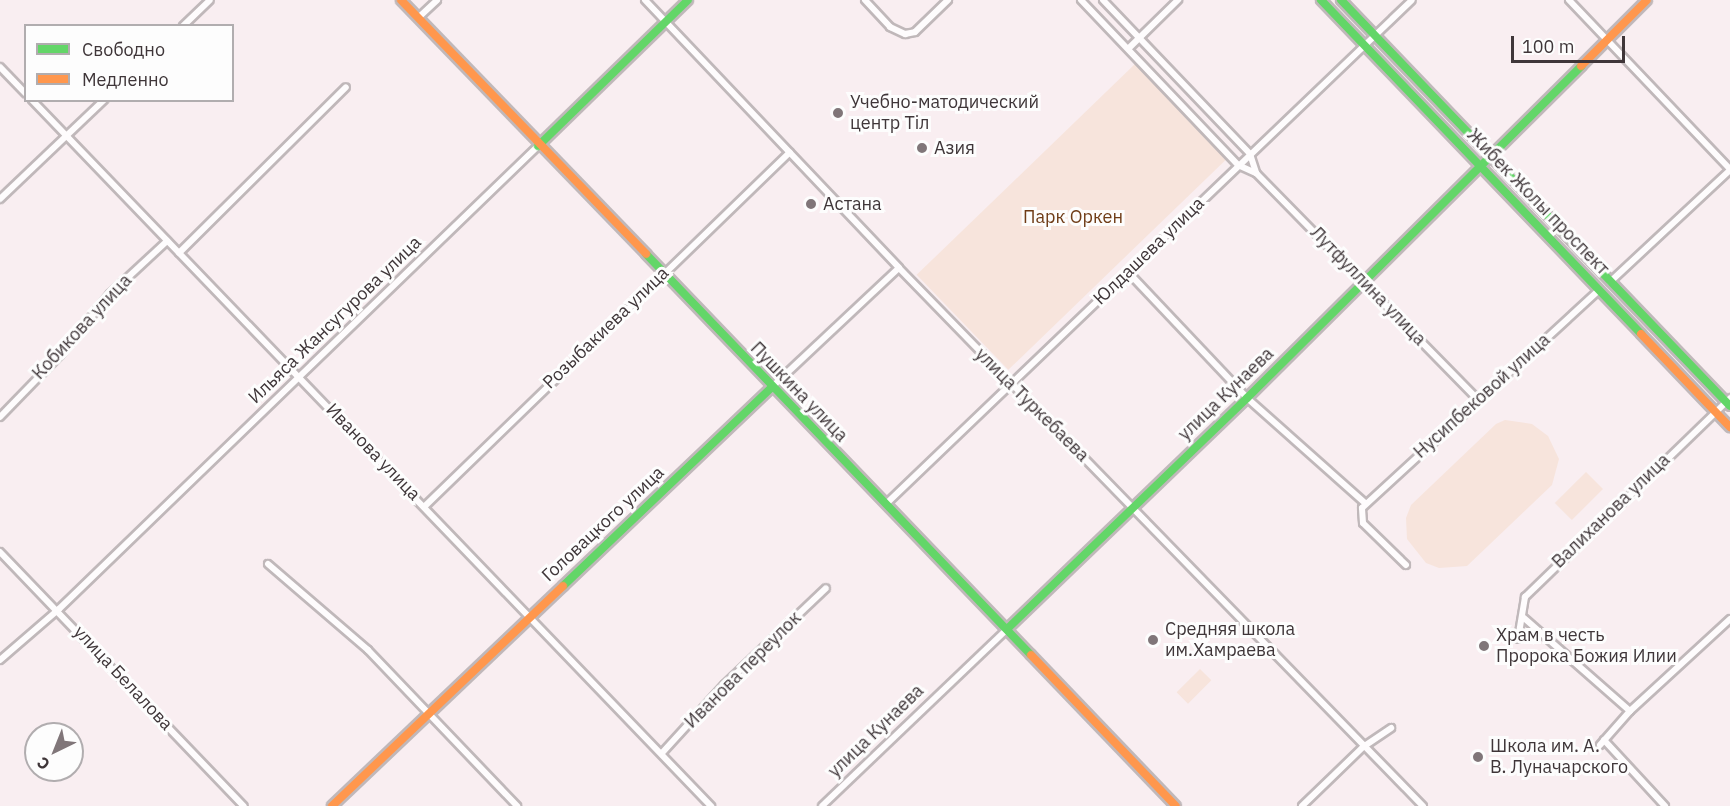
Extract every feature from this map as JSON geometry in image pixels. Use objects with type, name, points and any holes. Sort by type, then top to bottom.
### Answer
[{"type":"main road","name":"Пушкина улица","points":[[401,0],[538,146],[1176,806]]},
{"type":"main road","name":"Ильяса Жансугурова улица","points":[[538,146],[688,0]]},
{"type":"main road","name":"Жибек Жолы проспект","points":[[1321,0],[1730,427]]},
{"type":"main road","name":"Жибек Жолы проспект","points":[[1341,0],[1729,402]]},
{"type":"main road","name":"улица Кунаева","points":[[1007,629],[1132,506],[1247,398],[1605,38],[1647,0]]},
{"type":"main road","name":"Головацкого улица","points":[[332,806],[771,388]]},
{"type":"street","points":[[185,24],[210,0]]},
{"type":"street","points":[[418,18],[437,0]]},
{"type":"street","name":"улица Туркебаева","points":[[645,0],[899,268],[1363,747],[1423,806]]},
{"type":"street","points":[[865,0],[890,27],[905,34],[915,32],[948,0]]},
{"type":"street","name":"Лутфуллина улица","points":[[1081,0],[1238,165],[1256,173],[1478,400]]},
{"type":"street","name":"Лутфуллина улица","points":[[1103,0],[1250,154],[1256,173]]},
{"type":"street","points":[[1129,48],[1178,0]]},
{"type":"street","name":"Юлдашева улица","points":[[886,504],[1413,0]]},
{"type":"street","points":[[1569,0],[1730,169],[1611,282]]},
{"type":"street","points":[[0,67],[24,92]]},
{"type":"street","points":[[179,253],[346,87]]},
{"type":"street","name":"Иванова улица","points":[[34,102],[425,506],[711,806]]},
{"type":"street","points":[[0,199],[102,102]]},
{"type":"street","name":"Ильяса Жансугурова улица","points":[[0,660],[58,609],[538,146]]},
{"type":"street","name":"Розыбакиева улица","points":[[425,506],[790,152]]},
{"type":"street","name":"Кобикова улица","points":[[0,417],[60,355],[110,294],[167,241]]},
{"type":"street","name":"Головацкого улица","points":[[771,388],[899,268]]},
{"type":"street","points":[[1128,272],[1247,398],[1362,504],[1363,523],[1406,564]]},
{"type":"street","name":"Нусипбековой улица","points":[[1362,504],[1599,290]]},
{"type":"street","name":"Валиханова улица","points":[[1518,639],[1524,618],[1525,597],[1715,411],[1729,402]]},
{"type":"street","name":"улица Белалова","points":[[0,552],[58,609],[244,806]]},
{"type":"street","points":[[268,564],[336,620],[430,714],[517,806]]},
{"type":"street","name":"Иванова переулок","points":[[662,753],[725,684],[826,588]]},
{"type":"street","points":[[1524,618],[1630,711]]},
{"type":"street","points":[[1665,806],[1602,742],[1630,711],[1730,619]]},
{"type":"street","name":"улица Кунаева","points":[[822,806],[1007,629]]},
{"type":"street","points":[[1302,806],[1363,747],[1391,729]]},
{"type":"green space","name":"Парк Оркен","points":[[1136,63],[1228,158],[1008,370],[917,275]]},
{"type":"green space","points":[[1505,420],[1532,424],[1548,436],[1559,459],[1552,485],[1467,566],[1439,568],[1426,563],[1407,539],[1406,518],[1411,505],[1496,424]]},
{"type":"green space","points":[[1586,472],[1603,489],[1572,520],[1555,503]]},
{"type":"green space","points":[[1200,669],[1211,680],[1188,704],[1177,692]]},
{"type":"traffic: fast","points":[[538,146],[688,0]]},
{"type":"traffic: fast","points":[[1321,0],[1641,334]]},
{"type":"traffic: fast","points":[[1341,0],[1730,406]]},
{"type":"traffic: fast","points":[[1007,629],[1247,398],[1581,66]]},
{"type":"traffic: fast","points":[[646,254],[1031,655]]},
{"type":"traffic: fast","points":[[563,586],[771,388]]},
{"type":"traffic: slow","points":[[401,0],[646,254]]},
{"type":"traffic: slow","points":[[1581,66],[1647,0]]},
{"type":"traffic: slow","points":[[1641,334],[1730,427]]},
{"type":"traffic: slow","points":[[332,806],[563,586]]},
{"type":"traffic: slow","points":[[1031,655],[1176,806]]},
{"type":"place","name":"Учебно-матодический центр Тіл","points":[[838,113]]},
{"type":"place","name":"Азия","points":[[922,148]]},
{"type":"place","name":"Астана","points":[[811,204]]},
{"type":"place","name":"Средняя школа им.Хамраева","points":[[1153,640]]},
{"type":"place","name":"Храм в честь Пророка Божия Илии","points":[[1484,646]]},
{"type":"place","name":"Школа им. А. В. Луначарского","points":[[1478,757]]}]
